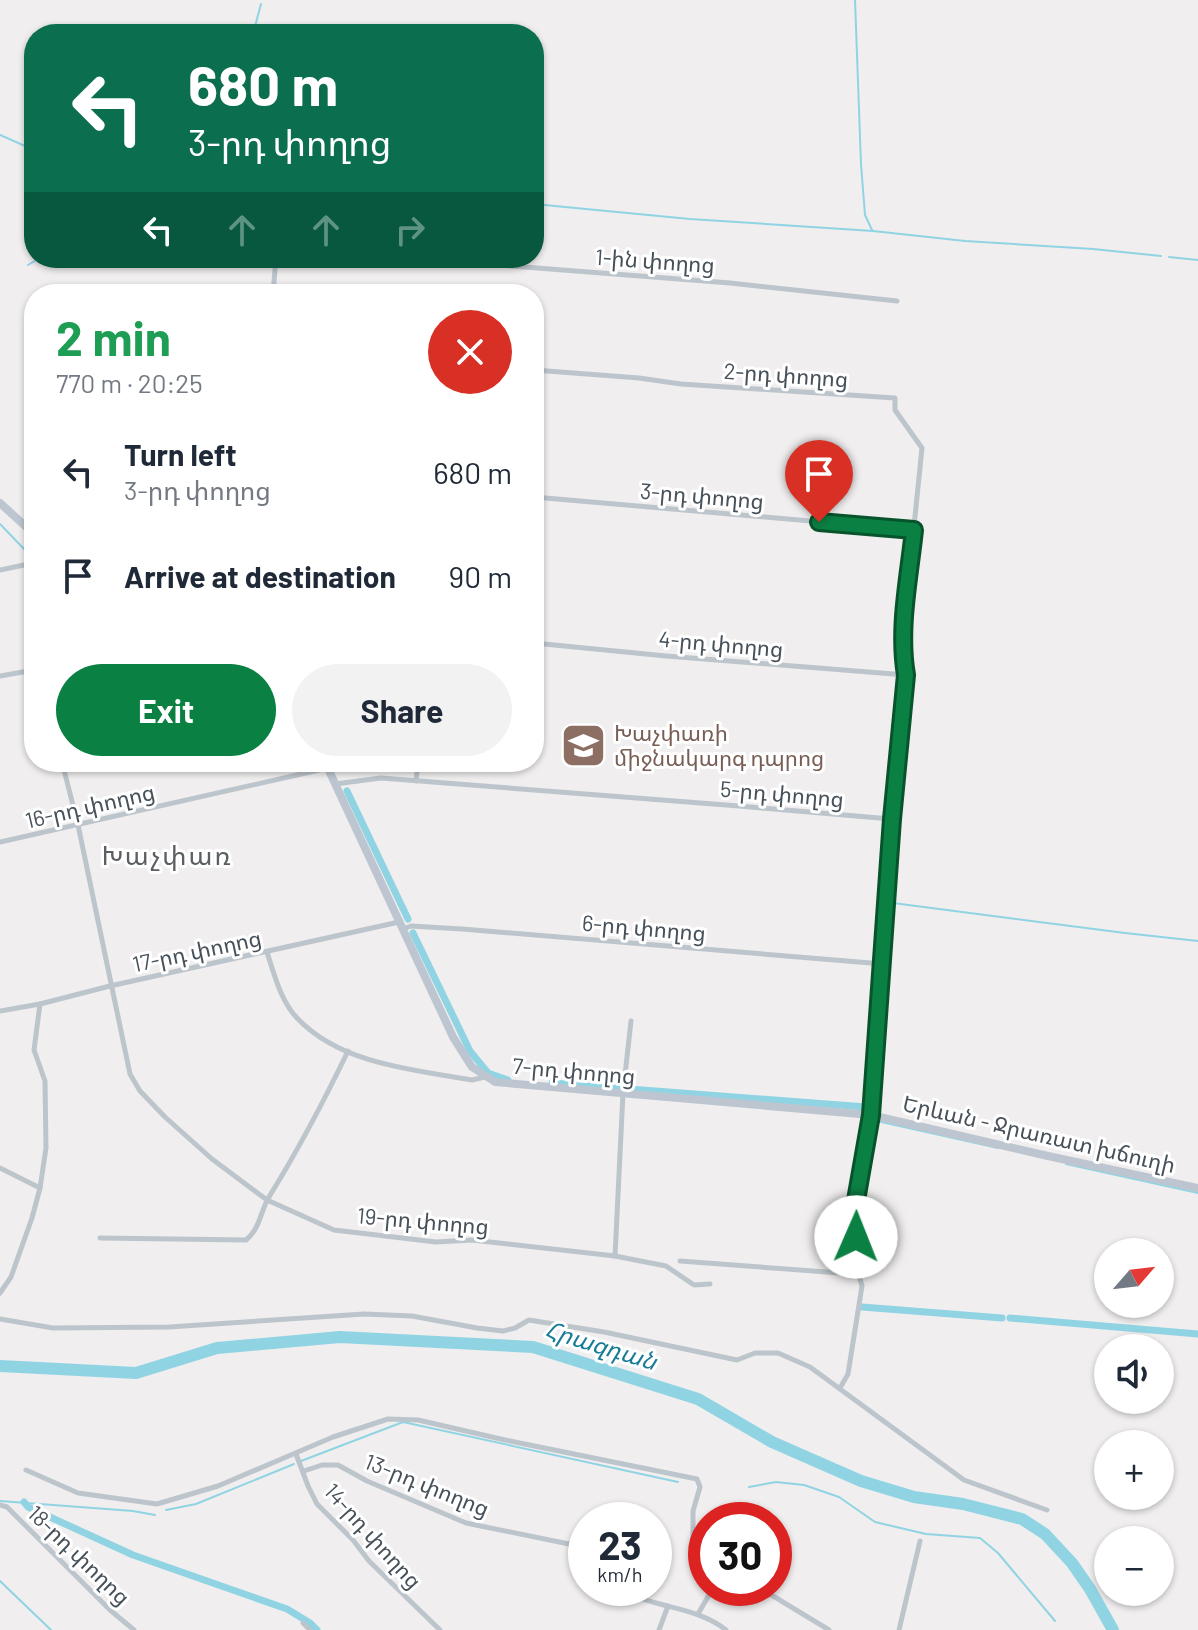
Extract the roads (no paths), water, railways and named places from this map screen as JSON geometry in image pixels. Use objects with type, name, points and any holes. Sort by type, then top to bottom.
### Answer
[{"type":"main road","points":[[0,503],[24,525]]},
{"type":"main road","name":"7-րդ փողոց","points":[[329,772],[453,1037],[472,1067],[485,1077],[495,1082],[871,1115]]},
{"type":"main road","name":"Երևան - Ջրառատ խճուղի","points":[[871,1115],[1198,1188]]},
{"type":"street","name":"1-ին փողոց","points":[[538,268],[730,283],[897,301]]},
{"type":"street","name":"2-րդ փողոց","points":[[544,371],[681,384],[895,398],[895,410],[922,448],[914,530]]},
{"type":"street","name":"3-րդ փողոց","points":[[544,498],[914,530]]},
{"type":"street","points":[[840,1388],[848,1374],[862,1286],[857,1268],[855,1206],[871,1115],[892,819],[906,675],[904,624],[914,530]]},
{"type":"street","points":[[0,570],[24,565]]},
{"type":"street","name":"4-րդ փողոց","points":[[544,644],[906,675]]},
{"type":"street","points":[[0,676],[24,672]]},
{"type":"street","name":"19-րդ փողոց","points":[[65,772],[126,1065],[140,1091],[212,1159],[267,1200],[334,1230],[436,1242],[472,1240],[615,1256],[666,1266],[694,1285],[710,1284]]},
{"type":"street","name":"16-րդ փողոց","points":[[0,842],[297,772]]},
{"type":"street","points":[[416,781],[417,772]]},
{"type":"street","name":"5-րդ փողոց","points":[[334,784],[381,778],[892,819]]},
{"type":"street","name":"17-րդ փողոց","points":[[0,1011],[401,925]]},
{"type":"street","name":"6-րդ փողոց","points":[[401,925],[883,964]]},
{"type":"street","points":[[267,952],[274,976],[297,1019],[327,1043],[384,1064],[472,1080],[485,1077]]},
{"type":"street","points":[[0,1293],[11,1277],[32,1218],[46,1148],[45,1081],[34,1050],[40,1004]]},
{"type":"street","points":[[615,1256],[623,1093],[631,1021]]},
{"type":"street","points":[[100,1238],[246,1240],[252,1236],[267,1200],[348,1051]]},
{"type":"street","points":[[0,1168],[40,1188]]},
{"type":"street","points":[[680,1261],[840,1273],[857,1268]]},
{"type":"street","points":[[0,1319],[53,1328],[169,1327],[364,1314],[412,1316],[503,1331],[529,1320],[737,1360],[755,1353],[778,1353],[810,1367],[964,1480],[1047,1510]]},
{"type":"street","points":[[26,1470],[78,1493],[157,1504],[218,1486],[333,1437],[388,1419],[418,1420],[697,1479],[700,1487],[696,1502]]},
{"type":"street","name":"14-րդ փողոց","points":[[296,1454],[317,1504],[369,1561],[440,1630]]},
{"type":"street","name":"13-րդ փողոց","points":[[304,1471],[322,1465],[338,1465],[367,1481],[466,1523],[568,1544]]},
{"type":"street","name":"18-րդ փողոց","points":[[0,1505],[7,1507],[134,1630]]},
{"type":"street","points":[[899,1630],[920,1541]]},
{"type":"street","points":[[659,1630],[668,1606],[698,1614],[726,1630]]},
{"type":"street","points":[[698,1614],[703,1606]]},
{"type":"street","points":[[790,1606],[829,1630]]},
{"type":"street","points":[[303,1623],[310,1630]]},
{"type":"waterway","points":[[855,0],[861,164],[865,215],[872,230]]},
{"type":"waterway","points":[[256,24],[261,4]]},
{"type":"waterway","points":[[0,135],[24,146]]},
{"type":"waterway","points":[[544,205],[1161,256]]},
{"type":"waterway","points":[[1169,257],[1198,260]]},
{"type":"waterway","points":[[0,524],[24,549]]},
{"type":"waterway","points":[[347,791],[408,919]]},
{"type":"waterway","points":[[893,903],[1198,941]]},
{"type":"waterway","points":[[413,933],[470,1051],[488,1073],[508,1080]]},
{"type":"waterway","points":[[552,1083],[622,1088]]},
{"type":"waterway","points":[[629,1089],[866,1107]]},
{"type":"waterway","points":[[877,1121],[998,1148]]},
{"type":"waterway","points":[[1066,1164],[1198,1193]]},
{"type":"waterway","points":[[862,1307],[1002,1318]]},
{"type":"waterway","points":[[1010,1318],[1198,1334]]},
{"type":"waterway","name":"Հրազդան","points":[[0,1366],[136,1373],[217,1348],[340,1337],[533,1347],[698,1399],[772,1442],[861,1481],[914,1497],[963,1504],[1022,1519],[1045,1534],[1072,1563],[1113,1630]]},
{"type":"waterway","points":[[301,1461],[403,1422],[678,1482]]},
{"type":"waterway","points":[[166,1510],[196,1504],[294,1464]]},
{"type":"waterway","points":[[749,1487],[776,1482],[804,1485],[839,1497],[875,1522],[926,1534],[980,1538],[998,1553],[1055,1621]]},
{"type":"waterway","points":[[0,1501],[155,1515]]},
{"type":"waterway","points":[[24,1502],[28,1507],[133,1555],[287,1609],[317,1630]]},
{"type":"waterway","points":[[0,1581],[51,1630]]},
{"type":"place","name":"Խաչփառի միջնակարգ դպրոց","points":[[583,746]]},
{"type":"district","name":"Խաչփառ","points":[[167,856]]}]
